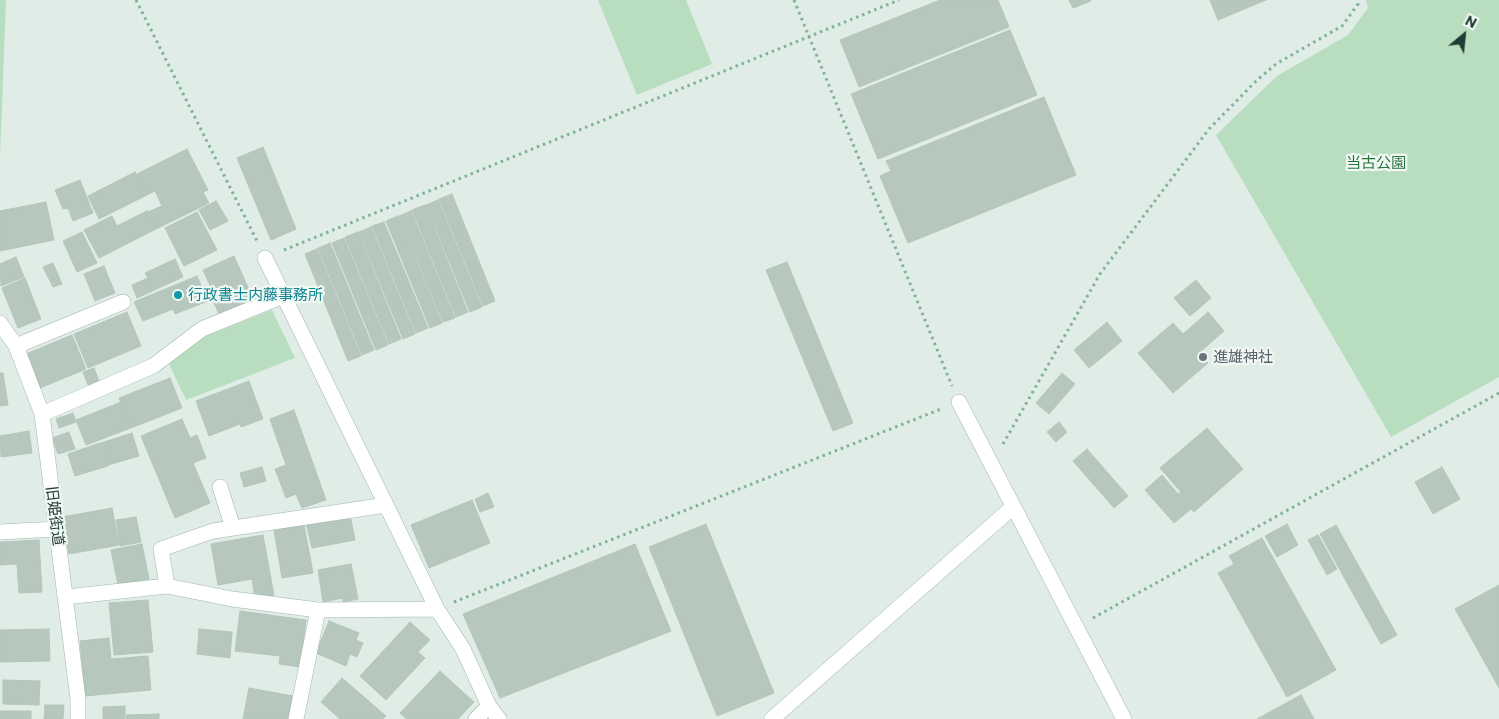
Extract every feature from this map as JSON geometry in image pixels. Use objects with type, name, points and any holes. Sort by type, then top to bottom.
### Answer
[{"type":"street","points":[[265,258],[437,608],[463,649],[489,706],[499,719]]},
{"type":"street","points":[[42,414],[152,366],[202,330],[283,296]]},
{"type":"street","points":[[16,346],[123,302]]},
{"type":"street","name":"旧姫街道","points":[[0,323],[16,346],[42,414],[78,699],[78,719]]},
{"type":"street","points":[[959,402],[1124,719]]},
{"type":"street","points":[[220,487],[232,528]]},
{"type":"street","points":[[166,586],[162,549],[213,531],[386,505]]},
{"type":"street","points":[[772,719],[1013,507]]},
{"type":"street","points":[[0,532],[57,529]]},
{"type":"street","points":[[66,598],[166,586],[232,599],[318,610],[437,608]]},
{"type":"street","points":[[296,719],[318,610]]},
{"type":"street","points":[[476,719],[489,706]]},
{"type":"path","points":[[136,0],[265,258],[899,0]]},
{"type":"path","points":[[437,608],[959,402],[794,0]]},
{"type":"path","points":[[991,464],[1100,274],[1209,129],[1256,81],[1276,64],[1342,26],[1358,4],[1356,0]]},
{"type":"path","points":[[1076,627],[1499,393]]},
{"type":"green space","points":[[0,0],[6,0],[0,159]]},
{"type":"green space","points":[[598,0],[686,0],[712,64],[637,95]]},
{"type":"green space","name":"当古公園","points":[[1366,0],[1499,0],[1499,377],[1391,437],[1216,135],[1277,76],[1348,35],[1368,8]]},
{"type":"green space","points":[[272,310],[295,358],[186,400],[169,364],[206,336]]},
{"type":"building","points":[[940,0],[998,0],[1009,27],[859,87],[840,40]]},
{"type":"building","points":[[1069,0],[1090,0],[1091,1],[1073,8]]},
{"type":"building","points":[[1210,0],[1266,0],[1218,20]]},
{"type":"building","points":[[1010,30],[1037,95],[878,159],[851,94]]},
{"type":"building","points":[[1044,97],[1076,175],[908,243],[880,176],[891,171],[886,161]]},
{"type":"building","points":[[263,147],[296,229],[271,240],[237,158]]},
{"type":"building","points":[[187,149],[208,190],[203,192],[209,203],[156,229],[148,212],[162,206],[155,191],[147,195],[137,174]]},
{"type":"building","points":[[135,172],[147,195],[99,219],[88,196]]},
{"type":"building","points":[[80,180],[93,213],[73,221],[68,208],[63,209],[55,190]]},
{"type":"building","points":[[452,194],[495,301],[483,306],[439,199]]},
{"type":"building","points":[[438,200],[482,307],[470,312],[426,205]]},
{"type":"building","points":[[216,201],[228,221],[210,230],[199,210]]},
{"type":"building","points":[[46,202],[54,240],[0,251],[0,211]]},
{"type":"building","points":[[425,205],[468,312],[456,317],[412,210]]},
{"type":"building","points":[[147,211],[156,229],[99,258],[84,230],[112,216],[117,226]]},
{"type":"building","points":[[411,211],[455,318],[443,322],[399,216]]},
{"type":"building","points":[[197,212],[217,250],[184,266],[165,228]]},
{"type":"building","points":[[398,216],[442,323],[430,328],[386,221]]},
{"type":"building","points":[[384,222],[428,328],[416,333],[372,226]]},
{"type":"building","points":[[371,227],[415,334],[403,339],[359,232]]},
{"type":"building","points":[[82,232],[97,263],[77,272],[63,241]]},
{"type":"building","points":[[358,232],[401,339],[389,344],[345,237]]},
{"type":"building","points":[[344,238],[388,345],[376,350],[332,243]]},
{"type":"building","points":[[330,243],[374,350],[362,355],[318,248]]},
{"type":"building","points":[[317,249],[361,356],[348,361],[305,254]]},
{"type":"building","points":[[234,256],[253,299],[219,314],[210,294],[213,292],[203,270]]},
{"type":"building","points":[[16,257],[24,277],[1,286],[0,264]]},
{"type":"building","points":[[175,259],[183,277],[137,298],[132,285],[148,278],[145,273]]},
{"type":"building","points":[[787,262],[853,423],[833,431],[766,270]]},
{"type":"building","points":[[53,263],[62,284],[53,287],[43,267]]},
{"type":"building","points":[[104,266],[115,293],[95,301],[84,274]]},
{"type":"building","name":"行政書士内藤事務所","points":[[197,276],[208,301],[175,314],[173,309],[143,321],[134,302]]},
{"type":"building","points":[[25,278],[41,319],[18,328],[2,288]]},
{"type":"building","points":[[1196,280],[1211,298],[1190,316],[1174,298]]},
{"type":"building","points":[[127,312],[141,346],[88,368],[74,334]]},
{"type":"building","points":[[1208,312],[1224,331],[1199,353],[1208,363],[1173,393],[1138,353],[1173,323],[1183,334]]},
{"type":"building","points":[[1107,322],[1122,341],[1089,368],[1074,350]]},
{"type":"building","points":[[72,335],[86,369],[40,388],[26,354]]},
{"type":"building","points":[[94,368],[99,381],[88,385],[83,372]]},
{"type":"building","points":[[0,373],[3,373],[8,405],[0,406]]},
{"type":"building","points":[[1062,373],[1075,384],[1049,414],[1036,403]]},
{"type":"building","points":[[170,378],[182,408],[131,428],[119,398]]},
{"type":"building","points":[[249,381],[263,419],[241,427],[240,424],[209,436],[196,401]]},
{"type":"building","points":[[121,402],[131,428],[86,445],[76,420]]},
{"type":"building","points":[[294,410],[326,500],[302,508],[296,494],[286,498],[275,469],[286,465],[270,419]]},
{"type":"building","points":[[73,413],[76,422],[59,428],[56,419]]},
{"type":"building","points":[[182,419],[190,438],[197,435],[206,458],[193,463],[210,503],[175,518],[141,436]]},
{"type":"building","points":[[1059,422],[1067,432],[1056,442],[1047,432]]},
{"type":"building","points":[[1207,428],[1243,469],[1194,512],[1191,509],[1174,523],[1145,490],[1162,475],[1178,494],[1181,492],[1160,468]]},
{"type":"building","points":[[29,431],[32,453],[1,457],[0,436]]},
{"type":"building","points":[[69,432],[75,449],[58,454],[52,438]]},
{"type":"building","points":[[132,433],[139,456],[108,465],[101,443]]},
{"type":"building","points":[[100,443],[108,466],[75,476],[68,454]]},
{"type":"building","points":[[1087,449],[1128,496],[1114,508],[1073,461]]},
{"type":"building","points":[[262,467],[266,481],[244,487],[240,473]]},
{"type":"building","points":[[1442,467],[1460,499],[1433,514],[1415,482]]},
{"type":"building","points":[[488,493],[494,507],[480,512],[475,499]]},
{"type":"building","points":[[472,500],[490,543],[429,568],[411,525]]},
{"type":"building","points":[[112,508],[119,545],[69,554],[62,517]]},
{"type":"building","points":[[350,515],[355,540],[312,548],[306,523]]},
{"type":"building","points":[[136,517],[141,542],[120,546],[116,520]]},
{"type":"building","points":[[706,524],[774,693],[717,716],[649,547]]},
{"type":"building","points":[[1287,524],[1298,545],[1277,557],[1265,536]]},
{"type":"building","points":[[304,525],[313,573],[282,578],[274,530]]},
{"type":"building","points":[[1336,525],[1397,635],[1381,644],[1320,534]]},
{"type":"building","points":[[263,535],[274,595],[255,598],[252,579],[218,585],[211,544]]},
{"type":"building","points":[[1318,535],[1337,569],[1327,575],[1308,540]]},
{"type":"building","points":[[1262,538],[1336,670],[1287,697],[1218,573],[1234,564],[1229,556]]},
{"type":"building","points":[[39,540],[42,592],[19,593],[17,564],[0,565],[0,542]]},
{"type":"building","points":[[142,544],[149,579],[118,585],[111,550]]},
{"type":"building","points":[[635,544],[671,631],[500,698],[463,614]]},
{"type":"building","points":[[351,564],[358,599],[343,602],[343,598],[323,602],[318,570]]},
{"type":"building","points":[[1499,585],[1499,688],[1455,609]]},
{"type":"building","points":[[148,600],[153,652],[114,655],[109,603]]},
{"type":"building","points":[[240,611],[306,620],[300,667],[279,664],[280,656],[235,651]]},
{"type":"building","points":[[329,621],[359,633],[356,640],[363,643],[357,657],[350,654],[346,666],[316,653]]},
{"type":"building","points":[[410,622],[430,640],[418,652],[425,658],[386,700],[360,676]]},
{"type":"building","points":[[49,629],[50,661],[0,662],[0,630]]},
{"type":"building","points":[[199,629],[232,632],[230,658],[197,654]]},
{"type":"building","points":[[109,638],[111,659],[148,656],[151,690],[85,696],[80,641]]},
{"type":"building","points":[[440,671],[474,702],[458,719],[407,719],[400,713]]},
{"type":"building","points":[[342,678],[386,716],[383,719],[340,719],[321,702]]},
{"type":"building","points":[[3,680],[40,681],[39,705],[3,704]]},
{"type":"building","points":[[249,688],[293,696],[289,719],[243,719]]},
{"type":"building","points":[[1301,695],[1314,719],[1257,719]]},
{"type":"building","points":[[45,705],[64,705],[63,719],[44,719]]},
{"type":"building","points":[[125,706],[125,719],[103,719],[103,707]]},
{"type":"building","points":[[0,711],[31,711],[31,719],[0,719]]},
{"type":"building","points":[[159,714],[159,719],[127,719],[126,715]]},
{"type":"place","name":"行政書士内藤事務所","points":[[178,295]]},
{"type":"place","name":"進雄神社","points":[[1203,357]]}]
